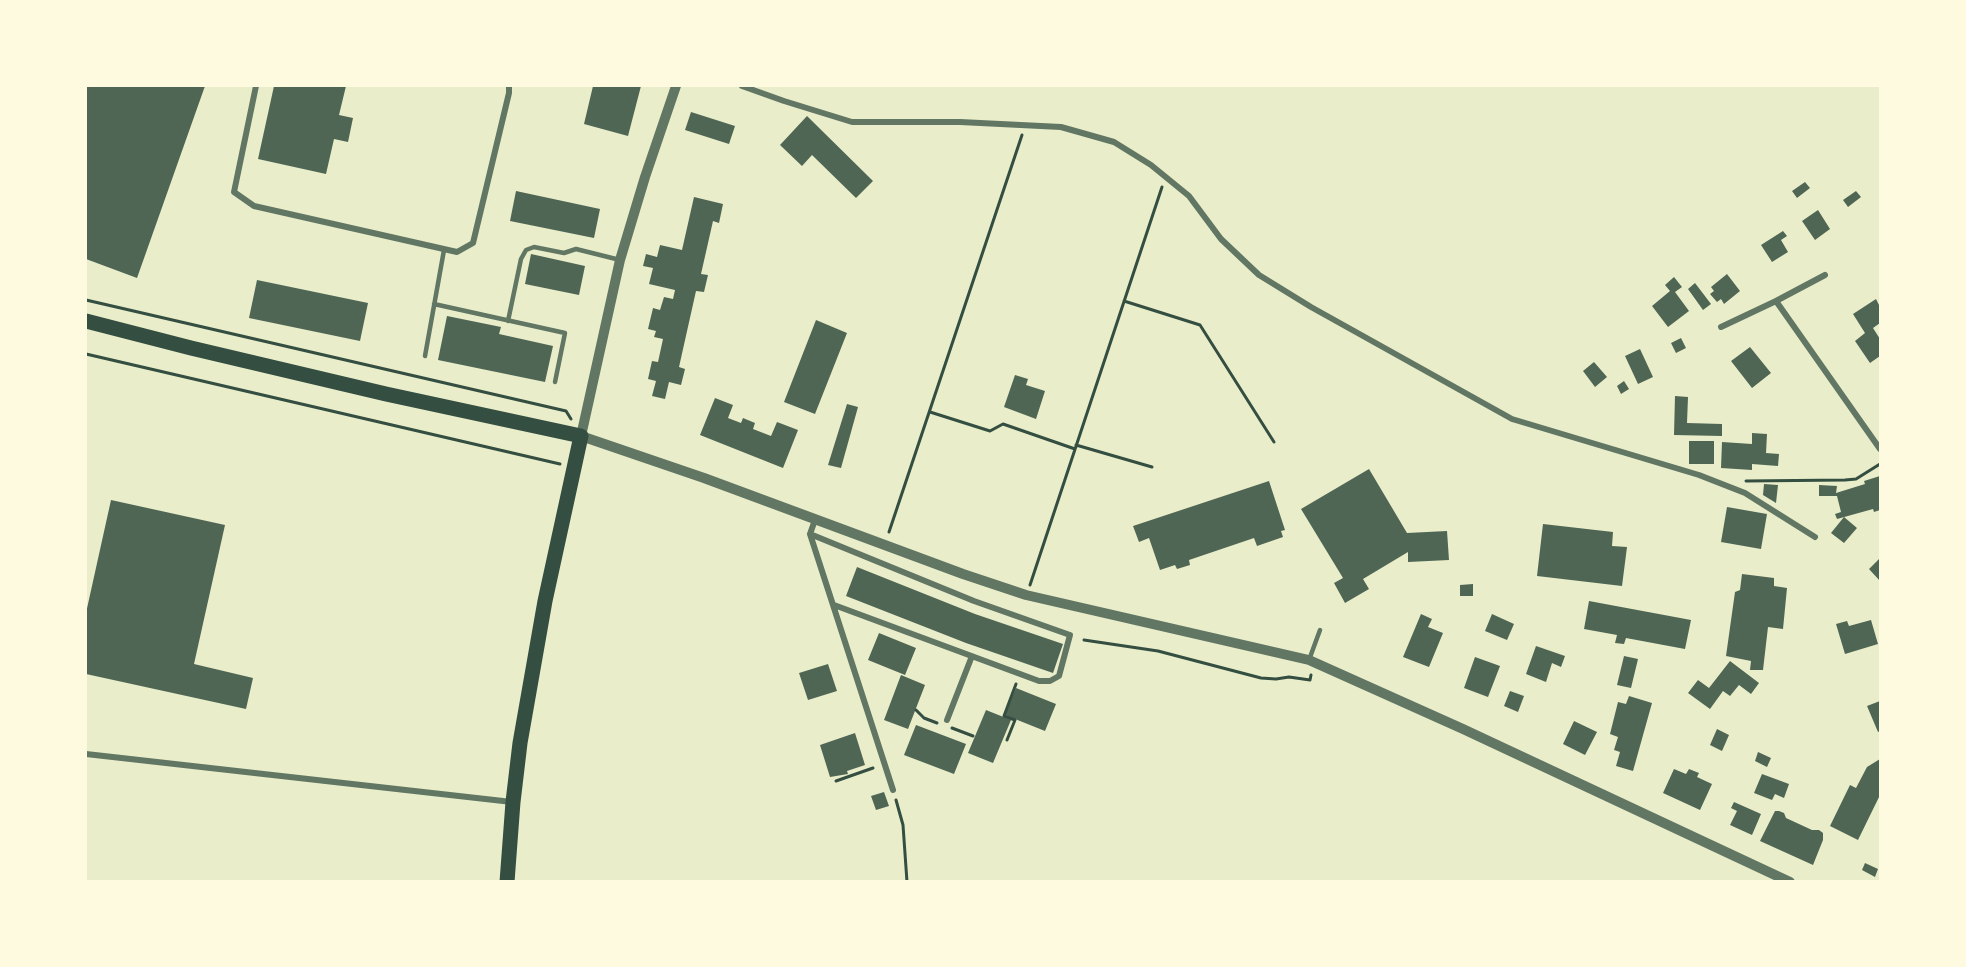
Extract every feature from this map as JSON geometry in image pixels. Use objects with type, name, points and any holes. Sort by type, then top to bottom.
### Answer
[{"type":"main road","points":[[86,321],[386,394],[581,436],[545,601],[520,743],[507,882]]},
{"type":"street","points":[[256,86],[234,192],[254,206],[457,252],[473,243],[509,93],[508,86]]},
{"type":"street","points":[[676,86],[620,260],[581,436],[704,478],[885,546],[1026,595],[1313,662],[1463,729],[1790,882]]},
{"type":"street","points":[[742,86],[852,122],[960,122],[1061,127],[1114,142],[1151,165],[1189,196],[1221,239],[1259,275],[1321,312],[1512,419],[1745,493],[1815,537]]},
{"type":"street","points":[[1721,327],[1825,275]]},
{"type":"street","points":[[1776,301],[1881,449]]},
{"type":"street","points":[[814,520],[810,534],[893,790]]},
{"type":"street","points":[[810,534],[974,602],[1070,635],[1059,676],[1050,681],[1039,681],[834,605]]},
{"type":"street","points":[[947,720],[972,656]]},
{"type":"street","points":[[86,754],[513,802]]},
{"type":"lane","points":[[508,321],[521,259],[526,250],[534,247],[564,253],[576,249],[620,260]]},
{"type":"lane","points":[[425,356],[444,250]]},
{"type":"lane","points":[[434,304],[565,333],[555,382]]},
{"type":"lane","points":[[1313,662],[1320,630]]},
{"type":"path","points":[[885,546],[1025,125]]},
{"type":"path","points":[[1026,595],[1165,177]]},
{"type":"path","points":[[86,300],[566,411],[581,436]]},
{"type":"path","points":[[1124,301],[1200,325],[1274,442]]},
{"type":"path","points":[[86,354],[574,467]]},
{"type":"path","points":[[930,411],[990,431],[1002,424],[1075,447],[1152,467]]},
{"type":"path","points":[[1713,481],[1856,479],[1881,464]]},
{"type":"path","points":[[1083,640],[1158,651],[1228,671],[1276,679],[1289,677],[1310,680],[1313,662]]},
{"type":"path","points":[[1007,740],[1015,720],[1004,716],[1017,683]]},
{"type":"path","points":[[836,781],[873,768]]},
{"type":"path","points":[[893,790],[903,825],[907,882]]},
{"type":"building","points":[[86,86],[205,86],[137,278],[86,259]]},
{"type":"building","points":[[274,86],[346,86],[339,115],[353,118],[348,142],[334,139],[326,174],[258,159]]},
{"type":"building","points":[[593,86],[641,86],[628,136],[584,124]]},
{"type":"building","points":[[691,112],[735,126],[729,144],[685,130]]},
{"type":"building","points":[[807,116],[873,181],[856,198],[812,155],[802,166],[780,145]]},
{"type":"building","points":[[1805,182],[1810,188],[1797,198],[1792,191]]},
{"type":"building","points":[[516,191],[600,209],[594,238],[510,221]]},
{"type":"building","points":[[1856,191],[1861,197],[1848,207],[1843,200]]},
{"type":"building","points":[[694,197],[723,204],[719,223],[713,221],[701,274],[708,275],[704,292],[696,291],[679,367],[685,369],[681,385],[669,382],[665,399],[652,396],[656,381],[648,379],[652,361],[658,362],[663,339],[654,337],[656,331],[648,329],[653,308],[660,310],[664,297],[673,299],[675,290],[649,284],[653,268],[643,266],[646,254],[657,257],[660,245],[682,250]]},
{"type":"building","points":[[1818,210],[1830,229],[1815,240],[1802,221]]},
{"type":"building","points":[[1783,231],[1787,236],[1781,240],[1788,252],[1772,262],[1761,245]]},
{"type":"building","points":[[531,254],[585,266],[579,295],[525,284]]},
{"type":"building","points":[[1727,274],[1740,291],[1724,304],[1721,299],[1717,302],[1710,294],[1714,291],[1711,287]]},
{"type":"building","points":[[1674,277],[1682,287],[1675,292],[1689,311],[1668,327],[1652,306],[1670,291],[1665,285]]},
{"type":"building","points":[[257,280],[368,303],[360,341],[249,318]]},
{"type":"building","points":[[1695,283],[1711,304],[1703,310],[1688,289]]},
{"type":"building","points":[[1876,299],[1880,307],[1880,323],[1873,328],[1880,339],[1880,356],[1870,363],[1855,341],[1865,333],[1853,314]]},
{"type":"building","points":[[447,316],[501,327],[499,334],[553,346],[545,382],[438,360]]},
{"type":"building","points":[[816,320],[847,333],[815,414],[784,402]]},
{"type":"building","points":[[1681,338],[1686,348],[1676,353],[1671,343]]},
{"type":"building","points":[[1750,347],[1771,373],[1752,388],[1731,361]]},
{"type":"building","points":[[1640,349],[1653,377],[1638,384],[1625,356]]},
{"type":"building","points":[[1594,362],[1607,377],[1595,387],[1583,371]]},
{"type":"building","points":[[1015,375],[1028,379],[1026,385],[1045,391],[1036,419],[1004,407]]},
{"type":"building","points":[[1624,381],[1629,389],[1621,394],[1617,386]]},
{"type":"building","points":[[1675,396],[1688,397],[1687,423],[1722,424],[1722,436],[1674,435]]},
{"type":"building","points":[[715,398],[733,405],[728,418],[741,423],[743,418],[755,423],[753,429],[771,436],[777,422],[798,430],[783,468],[700,435]]},
{"type":"building","points":[[847,404],[858,407],[841,468],[828,465]]},
{"type":"building","points":[[1752,433],[1767,434],[1766,453],[1779,454],[1778,466],[1752,464],[1752,470],[1721,468],[1722,442],[1752,444]]},
{"type":"building","points":[[1689,441],[1714,441],[1714,464],[1689,464]]},
{"type":"building","points":[[1369,469],[1407,533],[1447,531],[1449,560],[1408,562],[1408,552],[1363,579],[1369,589],[1345,603],[1334,583],[1343,578],[1301,509]]},
{"type":"building","points":[[1880,476],[1880,510],[1874,512],[1873,509],[1837,519],[1835,514],[1841,512],[1837,496],[1819,496],[1819,485],[1837,486],[1836,493],[1865,484],[1864,481]]},
{"type":"building","points":[[1269,481],[1285,530],[1281,531],[1283,537],[1257,546],[1254,538],[1189,560],[1190,565],[1177,569],[1175,565],[1160,570],[1149,538],[1139,542],[1133,526]]},
{"type":"building","points":[[1764,484],[1778,485],[1776,503],[1763,495]]},
{"type":"building","points":[[111,500],[225,525],[194,664],[253,678],[246,709],[86,674],[86,613]]},
{"type":"building","points":[[1727,507],[1767,514],[1761,549],[1721,542]]},
{"type":"building","points":[[1844,517],[1857,528],[1844,543],[1831,533]]},
{"type":"building","points":[[1543,524],[1613,532],[1612,546],[1627,547],[1622,586],[1537,576]]},
{"type":"building","points":[[1880,558],[1880,581],[1869,569]]},
{"type":"building","points":[[857,567],[975,614],[1063,644],[1053,673],[966,643],[846,596]]},
{"type":"building","points":[[1742,574],[1774,578],[1774,586],[1787,588],[1783,629],[1768,627],[1763,670],[1750,670],[1751,661],[1726,656],[1735,592],[1740,590]]},
{"type":"building","points":[[1473,584],[1473,596],[1460,596],[1460,585]]},
{"type":"building","points":[[1589,601],[1691,620],[1685,649],[1626,638],[1624,644],[1615,643],[1617,635],[1584,629]]},
{"type":"building","points":[[1421,614],[1432,619],[1428,627],[1443,633],[1429,667],[1403,657]]},
{"type":"building","points":[[1492,614],[1514,624],[1507,640],[1485,631]]},
{"type":"building","points":[[1871,620],[1878,644],[1845,654],[1836,624],[1847,621],[1849,626]]},
{"type":"building","points":[[879,633],[916,648],[905,675],[868,660]]},
{"type":"building","points":[[1536,646],[1565,656],[1561,667],[1552,663],[1546,682],[1526,674]]},
{"type":"building","points":[[1624,656],[1638,659],[1631,688],[1617,685]]},
{"type":"building","points":[[1475,657],[1500,666],[1488,697],[1464,688]]},
{"type":"building","points":[[1730,661],[1759,683],[1751,694],[1739,685],[1730,696],[1723,691],[1710,709],[1688,693],[1698,680],[1709,688]]},
{"type":"building","points":[[828,664],[837,691],[808,700],[799,673]]},
{"type":"building","points":[[901,675],[925,685],[908,729],[884,720]]},
{"type":"building","points":[[1016,688],[1056,704],[1045,731],[1005,715]]},
{"type":"building","points":[[1510,691],[1524,696],[1518,712],[1504,706]]},
{"type":"building","points":[[1629,696],[1652,703],[1633,771],[1616,766],[1620,752],[1614,750],[1618,737],[1610,734],[1618,702],[1626,704]]},
{"type":"building","points":[[1880,701],[1880,731],[1878,732],[1867,706]]},
{"type":"building","points":[[986,710],[1011,720],[993,763],[968,753]]},
{"type":"building","points":[[1574,721],[1597,732],[1585,755],[1563,744]]},
{"type":"building","points":[[916,725],[966,744],[954,774],[904,755]]},
{"type":"building","points":[[1717,729],[1729,735],[1722,751],[1710,745]]},
{"type":"building","points":[[855,733],[865,765],[847,771],[848,774],[830,777],[820,745]]},
{"type":"building","points":[[1758,752],[1771,758],[1767,767],[1755,761]]},
{"type":"building","points":[[1880,759],[1880,795],[1858,840],[1830,826],[1850,785],[1856,788],[1867,767]]},
{"type":"building","points":[[1674,769],[1686,774],[1689,769],[1699,773],[1697,777],[1712,784],[1700,810],[1663,793]]},
{"type":"building","points":[[1762,774],[1789,784],[1784,798],[1775,794],[1772,800],[1754,793]]},
{"type":"building","points":[[884,792],[889,806],[876,810],[871,796]]},
{"type":"building","points":[[1734,802],[1761,814],[1752,835],[1730,825],[1737,811],[1731,808]]},
{"type":"building","points":[[1775,811],[1784,813],[1786,818],[1823,833],[1823,840],[1813,865],[1760,841]]},
{"type":"building","points":[[1865,863],[1878,869],[1875,877],[1862,870]]}]
